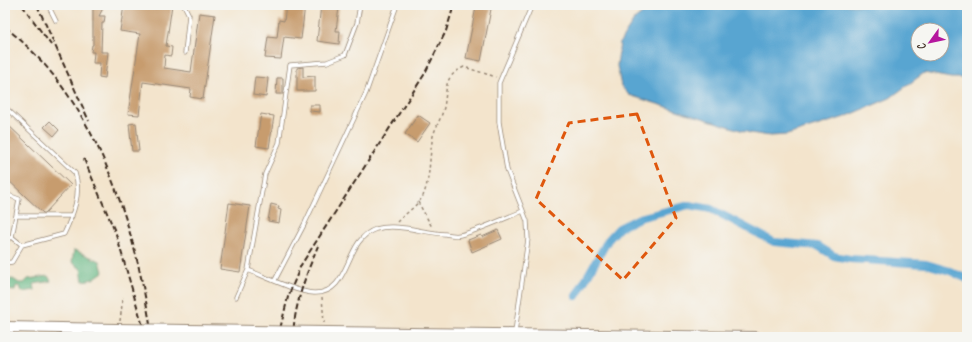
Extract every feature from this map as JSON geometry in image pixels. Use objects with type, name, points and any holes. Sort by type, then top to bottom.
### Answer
[{"type":"street","points":[[5,327],[117,326],[326,328],[755,337]]},
{"type":"lane","points":[[48,5],[56,21]]},
{"type":"lane","points":[[184,5],[189,15],[185,53]]},
{"type":"lane","points":[[236,297],[248,270],[265,174],[279,143],[290,65],[327,62],[345,55],[357,23],[360,5]]},
{"type":"lane","points":[[274,280],[305,223],[366,93],[398,5]]},
{"type":"lane","points":[[515,333],[528,239],[527,221],[508,170],[498,122],[501,78],[532,5]]},
{"type":"lane","points":[[5,107],[75,173],[78,183],[72,216],[64,234],[22,244],[12,262],[5,263]]},
{"type":"lane","points":[[5,194],[18,199],[12,237],[5,241]]},
{"type":"lane","points":[[248,270],[308,292],[328,290],[336,286],[341,279],[353,249],[360,239],[374,230],[392,227],[435,234],[459,236],[523,211]]},
{"type":"lane","points":[[16,216],[72,216]]},
{"type":"lane","points":[[12,237],[22,244]]},
{"type":"path","points":[[392,227],[422,197],[428,178],[429,159],[434,134],[444,107],[445,88],[452,73],[464,67],[501,78]]},
{"type":"path","points":[[418,202],[435,234]]},
{"type":"path","points":[[322,296],[326,328]]},
{"type":"path","points":[[117,326],[123,297]]},
{"type":"highlighted area","points":[[637,114],[676,218],[623,280],[536,199],[569,123]]},
{"type":"green space","points":[[74,250],[100,261],[103,272],[93,279],[83,281],[81,269],[72,262]]},
{"type":"green space","points":[[48,276],[51,281],[34,284],[35,290],[22,292],[20,286],[16,286],[15,291],[5,290],[5,280],[13,279],[19,283],[24,283],[28,279]]},
{"type":"water","points":[[654,5],[967,5],[967,78],[951,78],[924,73],[890,98],[845,117],[787,135],[770,136],[750,133],[629,95],[621,86],[617,66],[620,42],[634,20]]},
{"type":"building","points":[[103,5],[103,8],[99,16],[105,16],[104,23],[102,23],[101,52],[108,52],[105,78],[99,77],[100,63],[93,63],[94,52],[91,52],[93,45],[93,7]]},
{"type":"building","points":[[124,5],[172,5],[166,46],[172,47],[171,56],[165,55],[164,68],[191,72],[199,13],[215,15],[203,99],[190,97],[191,89],[143,82],[139,115],[128,114],[140,34],[120,31]]},
{"type":"building","points":[[286,5],[305,5],[301,39],[284,37],[281,59],[265,58],[268,37],[277,38],[279,20],[284,21]]},
{"type":"building","points":[[321,5],[339,7],[336,31],[340,31],[339,44],[317,41]]},
{"type":"building","points":[[476,7],[491,9],[481,61],[466,58]]},
{"type":"building","points":[[303,67],[303,77],[315,76],[315,91],[297,91],[297,68]]},
{"type":"building","points":[[255,77],[268,78],[266,97],[253,95]]},
{"type":"building","points":[[277,78],[283,78],[283,94],[276,94]]},
{"type":"building","points":[[310,105],[320,105],[320,112],[310,111]]},
{"type":"building","points":[[261,114],[274,116],[269,148],[256,146]]},
{"type":"building","points":[[418,115],[430,123],[417,142],[405,134]]},
{"type":"building","points":[[50,121],[59,130],[54,136],[44,127]]},
{"type":"building","points":[[5,122],[71,185],[45,213],[43,213],[5,177]]},
{"type":"building","points":[[136,123],[139,151],[132,151],[129,124]]},
{"type":"building","points":[[229,203],[250,206],[240,272],[220,269]]},
{"type":"building","points":[[271,204],[279,206],[278,209],[281,210],[279,223],[268,221]]},
{"type":"building","points":[[498,230],[502,239],[472,252],[468,240],[481,235],[482,237]]},
{"type":"waterway","points":[[576,296],[608,240],[619,228],[639,218],[689,205],[711,209],[774,242],[818,246],[834,256],[850,259],[926,264],[950,271],[967,279]]},
{"type":"railway","points":[[22,5],[51,45]]},
{"type":"railway","points":[[37,5],[89,121]]},
{"type":"railway","points":[[278,337],[288,297],[301,265],[424,75],[446,31],[454,5]]},
{"type":"railway","points":[[5,27],[37,57],[65,90],[88,128],[107,167],[123,209],[135,252],[145,295],[152,337]]},
{"type":"railway","points":[[84,159],[116,234],[146,337]]},
{"type":"railway","points":[[293,337],[298,302],[318,246]]}]
